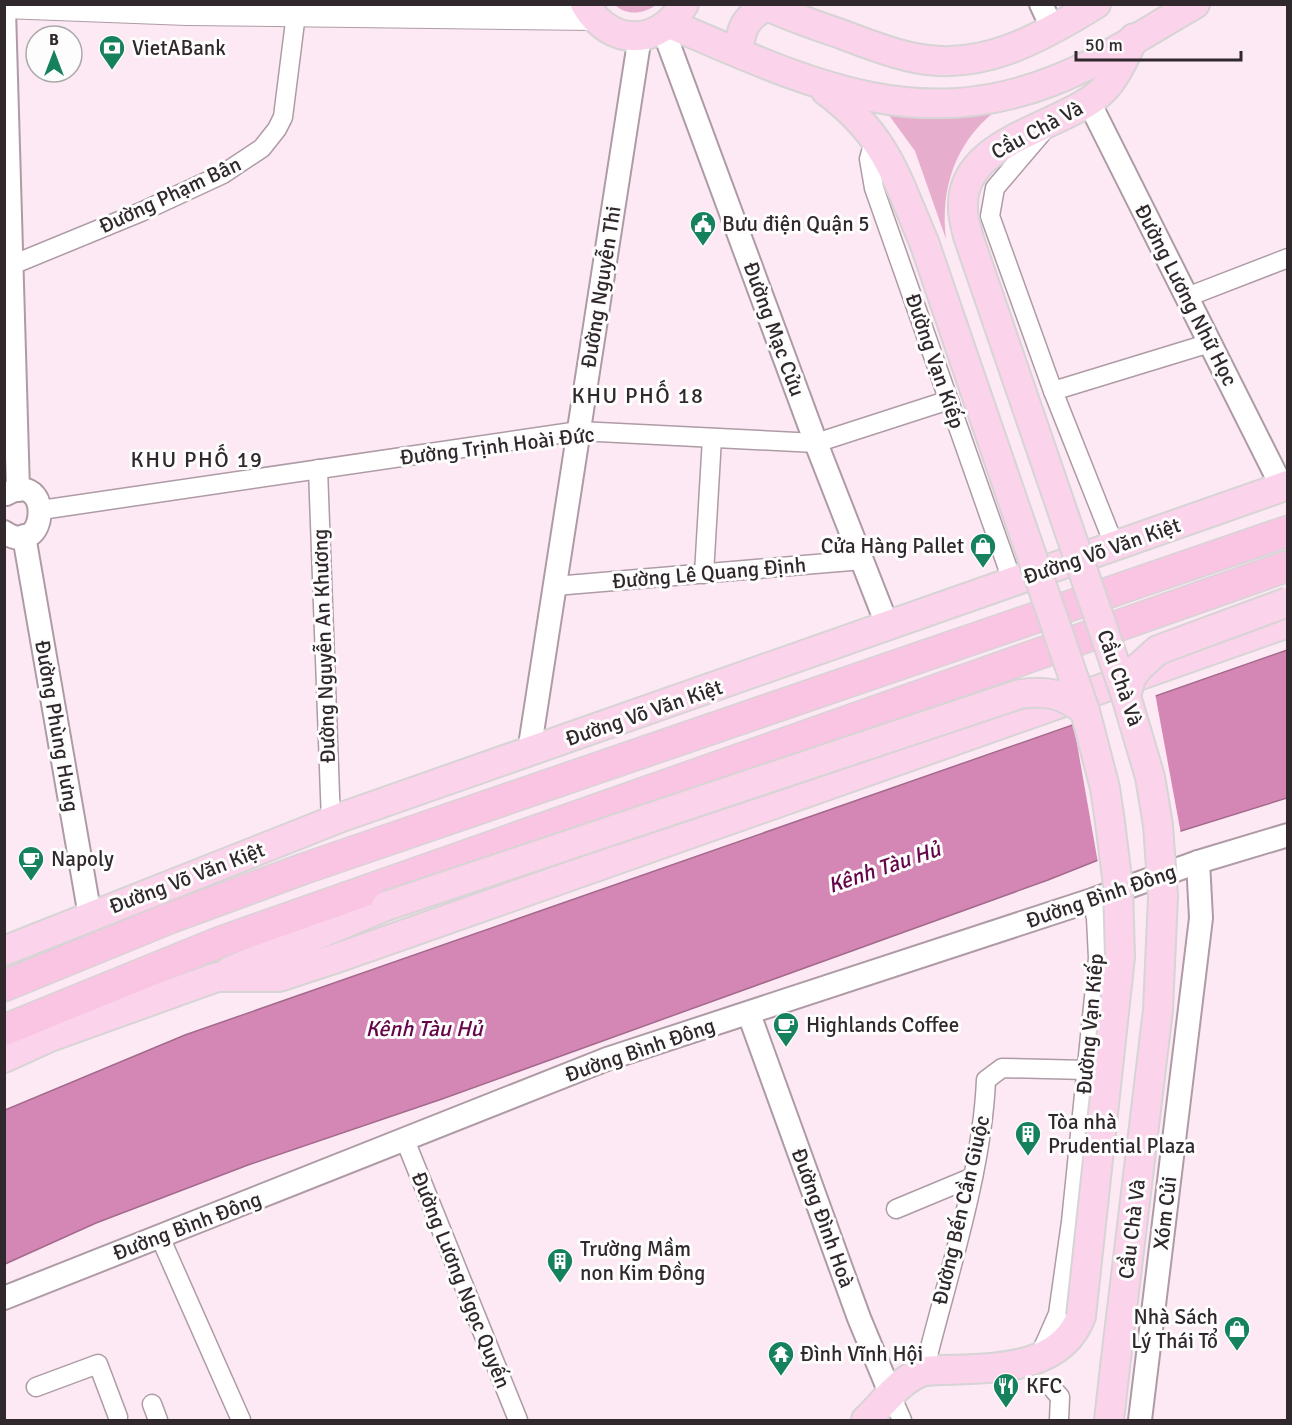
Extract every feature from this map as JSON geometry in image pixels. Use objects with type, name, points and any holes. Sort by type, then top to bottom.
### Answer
[{"type":"highway","name":"Đường Võ Văn Kiệt","points":[[4,986],[159,922],[303,869],[1287,531]]},
{"type":"highway","points":[[4,1030],[220,942],[1287,566]]},
{"type":"main road","points":[[739,53],[742,27],[765,5],[885,51],[937,61],[977,59],[1006,51],[1053,30],[1096,4]]},
{"type":"main road","points":[[4,5],[296,14],[589,11],[614,32],[664,23],[820,86],[924,104],[972,104],[1050,82],[1195,4]]},
{"type":"main road","name":"Cầu Chà Và","points":[[1109,1420],[1158,1010],[1163,896],[1154,798],[1126,696],[968,236],[963,208],[964,192],[976,168],[997,148],[1089,102],[1113,79],[1134,38]]},
{"type":"main road","name":"Cầu Chà Và","points":[[820,86],[850,108],[875,136],[888,159],[924,242],[1085,711],[1108,811],[1118,886],[1120,957],[1081,1316],[1066,1341],[1039,1358]]},
{"type":"main road","name":"Đường Võ Văn Kiệt","points":[[4,951],[331,822],[1115,548],[1285,486]]},
{"type":"main road","points":[[1126,696],[1131,678],[1139,667],[1158,651],[1287,602]]},
{"type":"main road","points":[[217,977],[279,977],[1287,623]]},
{"type":"main road","points":[[4,1058],[50,1037],[217,977],[386,906],[1020,694],[1048,692],[1059,694],[1085,711]]},
{"type":"main road","points":[[4,1044],[50,1037]]},
{"type":"main road","points":[[866,1420],[897,1408],[902,1384],[924,1371],[996,1368],[1039,1358]]},
{"type":"street","points":[[1041,4],[1053,30]]},
{"type":"street","points":[[4,10],[12,265],[11,492],[32,495],[41,510],[36,529],[14,534]]},
{"type":"street","name":"Đường Phạm Bân","points":[[12,265],[175,197],[238,165],[262,148],[283,117],[296,14]]},
{"type":"street","name":"Đường Nguyễn Thi","points":[[529,752],[579,431],[664,23]]},
{"type":"street","name":"Đường Mạc Cửu","points":[[664,23],[816,443],[888,627]]},
{"type":"street","name":"Đường Lương Nhữ Học","points":[[1089,102],[1285,486]]},
{"type":"street","points":[[1050,123],[995,188],[990,216],[1053,391],[1115,548]]},
{"type":"street","name":"Đường Vạn Kiếp","points":[[875,136],[869,159],[874,188],[1013,583]]},
{"type":"street","points":[[1187,297],[1287,258]]},
{"type":"street","points":[[1053,391],[1210,343]]},
{"type":"street","name":"Đường Trịnh Hoài Đức","points":[[41,510],[579,431],[816,443],[949,400]]},
{"type":"street","points":[[704,574],[712,438]]},
{"type":"street","name":"Đường Nguyễn An Khương","points":[[318,469],[331,822]]},
{"type":"street","name":"Đường Phùng Hưng","points":[[14,534],[90,916]]},
{"type":"street","name":"Đường Lê Quang Định","points":[[555,586],[863,560]]},
{"type":"street","name":"Đường Bình Đông","points":[[4,1298],[607,1059],[1092,900],[1198,862],[1287,835]]},
{"type":"street","name":"Xóm Củi","points":[[1140,1420],[1201,918],[1198,862]]},
{"type":"street","name":"Đường Vạn Kiếp","points":[[1039,1358],[1058,1314],[1087,1070],[1098,958],[1097,928],[1092,900]]},
{"type":"street","name":"Đường Đình Hoà","points":[[749,1014],[860,1318],[897,1408]]},
{"type":"street","name":"Đường Bến Cần Giuộc","points":[[924,1371],[973,1177],[985,1116],[986,1080],[1002,1068],[1087,1070]]},
{"type":"street","name":"Đường Lương Ngọc Quyến","points":[[405,1140],[518,1420]]},
{"type":"street","points":[[896,1209],[973,1177]]},
{"type":"street","points":[[160,1237],[242,1420]]},
{"type":"street","points":[[36,1387],[98,1364],[118,1417]]},
{"type":"street","points":[[1053,1389],[1060,1397],[1059,1420]]},
{"type":"shaded area","points":[[615,5],[656,5],[646,10],[630,12]]},
{"type":"shaded area","points":[[883,107],[994,112],[969,138],[953,169],[945,203],[946,239],[915,151]]},
{"type":"water","name":"Kênh Tàu Hủ","points":[[1287,650],[1287,798],[1136,845],[1048,880],[442,1099],[248,1165],[96,1223],[5,1264],[5,1110],[185,1035]]},
{"type":"pier","points":[[1155,693],[1181,834],[1098,863],[1073,721]]},
{"type":"place","name":"VietABank","points":[[112,71]]},
{"type":"place","name":"Bưu điện Quận 5","points":[[703,247]]},
{"type":"place","name":"Cửa Hàng Pallet","points":[[983,569]]},
{"type":"place","name":"Napoly","points":[[31,882]]},
{"type":"place","name":"Highlands Coffee","points":[[786,1048]]},
{"type":"place","name":"Tòa nhà Prudential Plaza","points":[[1028,1157]]},
{"type":"place","name":"Trường Mầm non Kim Đồng","points":[[560,1284]]},
{"type":"place","name":"Nhà Sách Lý Thái Tổ","points":[[1237,1352]]},
{"type":"place","name":"Đình Vĩnh Hội","points":[[781,1377]]},
{"type":"place","name":"KFC","points":[[1006,1409]]},
{"type":"district","name":"KHU PHỐ 18","points":[[638,395]]},
{"type":"district","name":"KHU PHỐ 19","points":[[197,459]]}]
